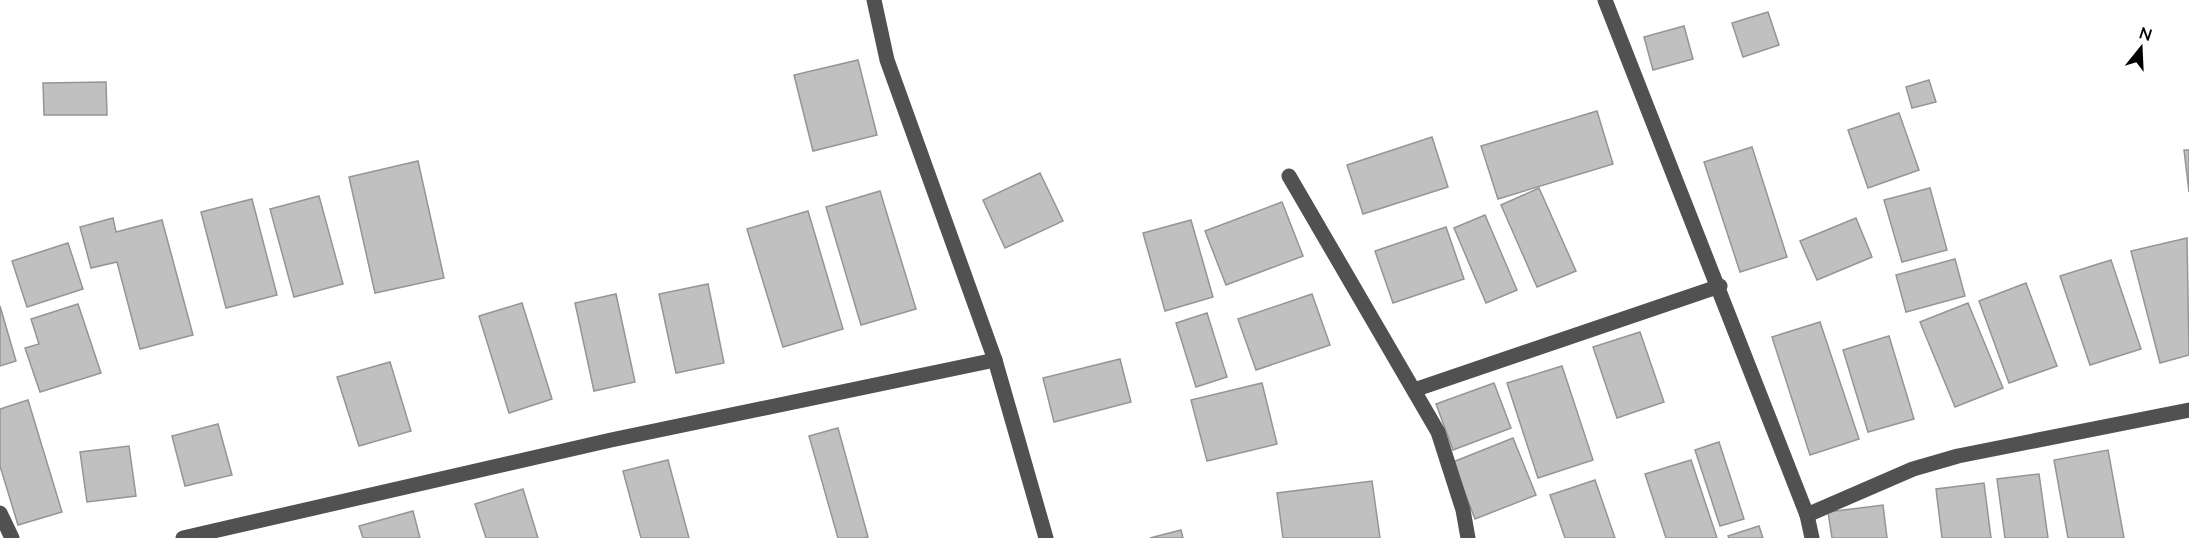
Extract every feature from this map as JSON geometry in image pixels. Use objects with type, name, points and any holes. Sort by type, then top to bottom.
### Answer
[{"type":"street","points":[[874,0],[887,60],[995,360],[1046,538]]},
{"type":"street","points":[[1605,0],[1720,286],[1807,514],[1812,538]]},
{"type":"street","points":[[1289,176],[1438,432],[1463,510],[1468,538]]},
{"type":"street","points":[[1414,390],[1720,286]]},
{"type":"street","points":[[183,538],[611,440],[995,360]]},
{"type":"street","points":[[1807,514],[1913,469],[1958,456],[2189,410]]},
{"type":"street","points":[[0,513],[12,538]]},
{"type":"building","points":[[1768,12],[1779,45],[1743,57],[1732,23]]},
{"type":"building","points":[[1684,26],[1693,59],[1653,70],[1644,37]]},
{"type":"building","points":[[858,60],[877,135],[813,151],[794,75]]},
{"type":"building","points":[[1929,80],[1936,102],[1912,108],[1906,87]]},
{"type":"building","points":[[106,82],[107,115],[44,115],[43,83]]},
{"type":"building","points":[[1597,111],[1613,164],[1498,199],[1481,146]]},
{"type":"building","points":[[1899,113],[1919,170],[1868,188],[1848,130]]},
{"type":"building","points":[[1432,137],[1448,187],[1363,214],[1347,165]]},
{"type":"building","points":[[1752,147],[1787,257],[1740,272],[1704,162]]},
{"type":"building","points":[[2184,150],[2189,150],[2189,192]]},
{"type":"building","points":[[418,161],[444,278],[375,293],[349,177]]},
{"type":"building","points":[[1040,173],[1063,221],[1005,248],[983,200]]},
{"type":"building","points":[[1539,188],[1576,271],[1537,287],[1501,205]]},
{"type":"building","points":[[1930,188],[1947,250],[1902,262],[1884,200]]},
{"type":"building","points":[[880,191],[916,309],[861,325],[826,207]]},
{"type":"building","points":[[319,196],[343,284],[294,297],[270,209]]},
{"type":"building","points":[[252,199],[277,295],[226,308],[201,212]]},
{"type":"building","points":[[1282,202],[1303,256],[1226,285],[1205,231]]},
{"type":"building","points":[[808,211],[843,329],[783,347],[747,229]]},
{"type":"building","points":[[1485,215],[1517,290],[1486,303],[1454,228]]},
{"type":"building","points":[[113,218],[116,232],[162,220],[193,335],[140,349],[117,262],[91,268],[80,227]]},
{"type":"building","points":[[1856,218],[1872,257],[1817,280],[1800,241]]},
{"type":"building","points":[[1191,220],[1213,297],[1165,311],[1143,233]]},
{"type":"building","points":[[1446,227],[1464,279],[1393,303],[1375,251]]},
{"type":"building","points":[[2187,238],[2189,355],[2160,363],[2131,251]]},
{"type":"building","points":[[68,243],[83,289],[27,307],[12,261]]},
{"type":"building","points":[[1955,259],[1965,296],[1906,312],[1896,275]]},
{"type":"building","points":[[2111,260],[2141,349],[2090,365],[2060,276]]},
{"type":"building","points":[[2026,283],[2057,366],[2009,383],[1979,301]]},
{"type":"building","points":[[708,284],[724,363],[676,373],[659,294]]},
{"type":"building","points":[[616,294],[635,382],[594,391],[575,303]]},
{"type":"building","points":[[1312,294],[1330,345],[1256,370],[1238,319]]},
{"type":"building","points":[[522,303],[552,399],[509,413],[479,316]]},
{"type":"building","points":[[1968,303],[2003,388],[1955,407],[1920,322]]},
{"type":"building","points":[[78,304],[101,373],[40,392],[25,348],[39,344],[31,319]]},
{"type":"building","points":[[0,306],[16,361],[0,366]]},
{"type":"building","points":[[1207,313],[1227,377],[1196,387],[1176,323]]},
{"type":"building","points":[[1820,322],[1859,439],[1810,455],[1772,337]]},
{"type":"building","points":[[1640,332],[1664,402],[1617,418],[1593,347]]},
{"type":"building","points":[[1889,336],[1914,419],[1868,432],[1843,350]]},
{"type":"building","points":[[1120,359],[1131,402],[1054,422],[1043,378]]},
{"type":"building","points":[[390,362],[411,431],[359,446],[337,377]]},
{"type":"building","points":[[1562,366],[1593,460],[1538,478],[1507,383]]},
{"type":"building","points":[[1262,383],[1277,444],[1207,461],[1191,400]]},
{"type":"building","points":[[1494,383],[1511,428],[1453,450],[1436,404]]},
{"type":"building","points":[[28,400],[62,512],[18,525],[0,466],[0,409]]},
{"type":"building","points":[[218,424],[232,475],[185,486],[172,436]]},
{"type":"building","points":[[838,428],[868,537],[838,538],[809,436]]},
{"type":"building","points":[[1513,438],[1536,495],[1475,519],[1453,462]]},
{"type":"building","points":[[1719,442],[1744,519],[1720,526],[1695,450]]},
{"type":"building","points":[[129,446],[136,496],[87,502],[80,452]]},
{"type":"building","points":[[2108,450],[2124,538],[2068,538],[2054,460]]},
{"type":"building","points":[[668,460],[689,538],[641,538],[623,471]]},
{"type":"building","points":[[1691,460],[1717,538],[1666,538],[1645,474]]},
{"type":"building","points":[[2039,474],[2048,538],[2005,538],[1997,479]]},
{"type":"building","points":[[1595,480],[1615,538],[1565,538],[1550,495]]},
{"type":"building","points":[[1372,481],[1380,538],[1283,538],[1277,493]]},
{"type":"building","points":[[1984,483],[1991,538],[1942,538],[1936,489]]},
{"type":"building","points":[[523,489],[538,538],[486,538],[475,504]]},
{"type":"building","points":[[1883,505],[1887,538],[1832,538],[1828,512]]},
{"type":"building","points":[[413,511],[420,538],[363,538],[359,526]]},
{"type":"building","points":[[1759,526],[1763,538],[1729,538],[1728,536]]},
{"type":"building","points":[[1181,530],[1183,538],[1150,538]]}]
